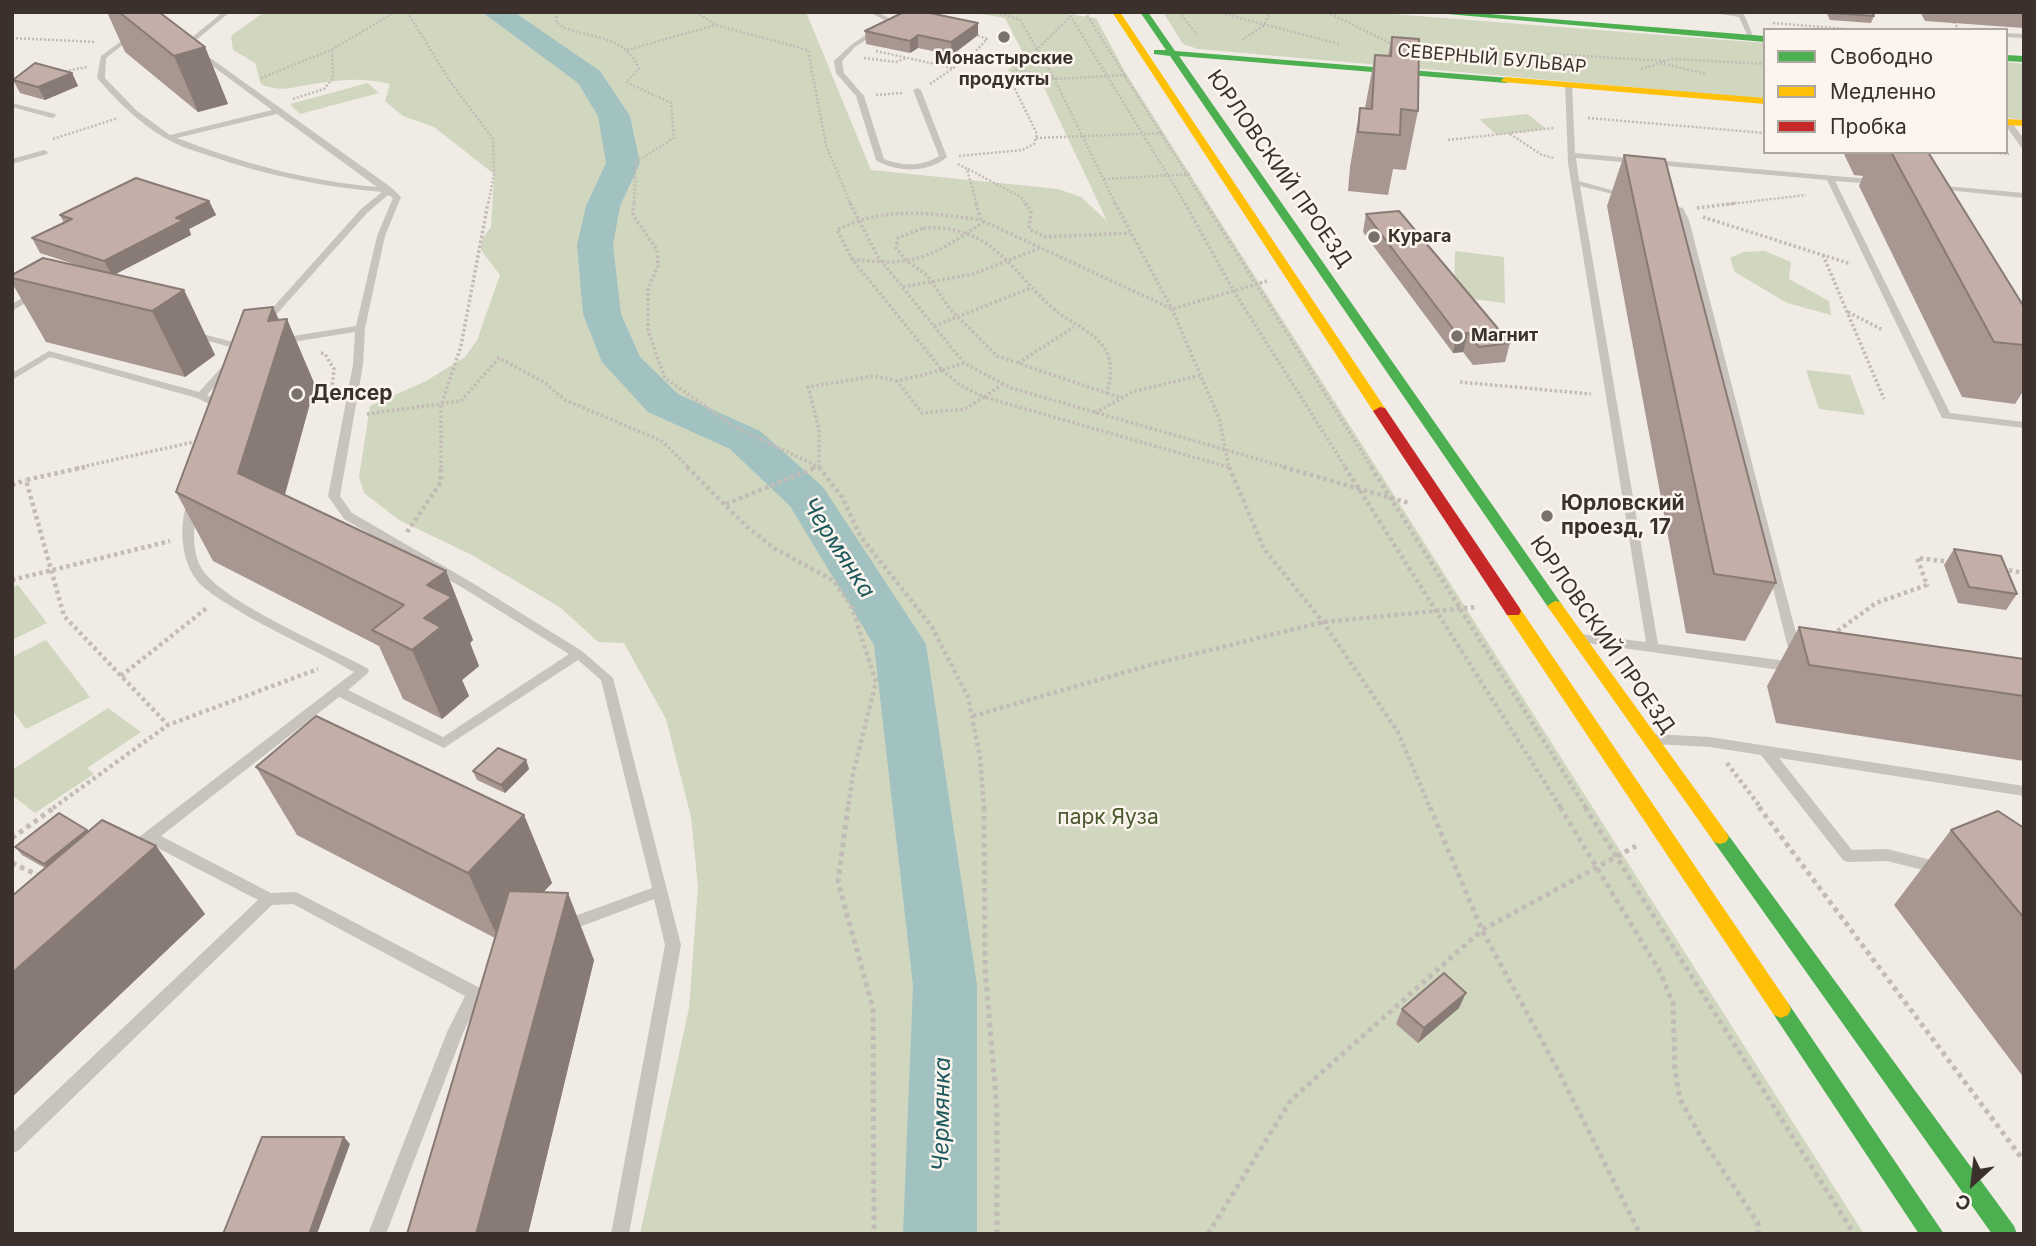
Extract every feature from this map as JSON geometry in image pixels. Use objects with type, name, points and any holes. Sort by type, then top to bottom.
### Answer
[{"type":"main road","points":[[1116,12],[1508,604],[1933,1234]]},
{"type":"main road","name":"ЮРЛОВСКИЙ ПРОЕЗД","points":[[1144,12],[1577,638],[2006,1234]]},
{"type":"main road","name":"СЕВЕРНЫЙ БУЛЬВАР","points":[[1429,12],[1758,38]]},
{"type":"main road","points":[[1144,51],[1173,53]]},
{"type":"main road","name":"СЕВЕРНЫЙ БУЛЬВАР","points":[[1173,53],[1763,101]]},
{"type":"lane","points":[[227,12],[192,40],[191,48],[397,197],[381,236],[360,328],[358,365],[334,496],[348,516],[578,654],[607,677],[673,945],[620,1234]]},
{"type":"lane","points":[[872,12],[891,21],[853,46],[838,61],[840,73],[860,96],[880,160],[889,165],[913,166],[937,162],[943,157],[917,90]]},
{"type":"lane","points":[[1711,12],[1741,13],[1758,38]]},
{"type":"lane","points":[[142,28],[103,57],[100,64],[101,78],[134,113],[169,138],[198,150],[344,187],[389,190]]},
{"type":"lane","points":[[1568,84],[1575,182],[1653,649]]},
{"type":"lane","points":[[12,105],[52,116]]},
{"type":"lane","points":[[169,138],[275,109]]},
{"type":"lane","points":[[2012,122],[2024,145]]},
{"type":"lane","points":[[12,162],[44,152]]},
{"type":"lane","points":[[1572,159],[1882,182]]},
{"type":"lane","points":[[1830,177],[1946,416],[2024,425]]},
{"type":"lane","points":[[1575,182],[1641,200]]},
{"type":"lane","points":[[1920,186],[2024,196]]},
{"type":"lane","points":[[259,328],[364,211],[389,190]]},
{"type":"lane","points":[[1577,638],[1805,668],[1680,210],[1654,203]]},
{"type":"lane","points":[[12,308],[37,292]]},
{"type":"lane","points":[[268,343],[360,328]]},
{"type":"lane","points":[[175,329],[242,348]]},
{"type":"lane","points":[[201,396],[242,348],[253,342]]},
{"type":"lane","points":[[12,377],[48,354],[201,396],[215,403],[220,414],[207,439]]},
{"type":"lane","points":[[119,861],[148,835],[363,671],[222,596],[195,570],[187,527],[195,490]]},
{"type":"lane","points":[[339,691],[444,743],[578,654]]},
{"type":"lane","points":[[1649,738],[1710,742],[2024,791]]},
{"type":"lane","points":[[1765,750],[1848,856],[1887,855],[1949,870]]},
{"type":"lane","points":[[148,835],[270,899],[295,898],[479,988],[455,1032],[377,1234]]},
{"type":"lane","points":[[552,931],[660,891]]},
{"type":"lane","points":[[12,1145],[270,899]]},
{"type":"path","points":[[241,84],[304,65],[332,52],[395,12]]},
{"type":"path","points":[[398,545],[441,482],[441,406],[461,346],[494,174],[493,139],[452,85],[407,12]]},
{"type":"path","points":[[557,12],[556,22],[564,29],[607,38],[626,50],[639,69],[626,82],[635,90],[653,93],[671,103],[674,138],[636,162],[633,215],[657,250],[658,266],[648,288],[648,331],[665,379],[733,426],[819,466],[842,497],[861,537],[932,628],[968,697],[980,757],[986,839],[985,967],[998,1111],[997,1234]]},
{"type":"path","points":[[696,12],[716,25],[758,34],[808,50],[826,145],[858,220],[883,263],[964,363],[1003,384],[1095,413],[1409,503]]},
{"type":"path","points":[[997,12],[1020,20],[1055,79],[1130,233],[1172,309],[1219,418],[1228,467],[1264,549],[1323,622],[1398,732],[1482,930],[1559,1072],[1640,1234]]},
{"type":"path","points":[[1085,12],[1854,1234]]},
{"type":"path","points":[[1179,12],[1201,40]]},
{"type":"path","points":[[1217,12],[1343,45]]},
{"type":"path","points":[[1263,26],[1271,12]]},
{"type":"path","points":[[1327,12],[1400,48]]},
{"type":"path","points":[[1947,12],[1958,28]]},
{"type":"path","points":[[943,157],[1022,150],[1034,144],[1037,134],[1009,77],[1071,14],[1170,175],[1233,290],[1659,970],[1673,1003],[1675,1070],[1680,1099],[1702,1139],[1758,1223],[1758,1234]]},
{"type":"path","points":[[626,50],[716,25]]},
{"type":"path","points":[[966,32],[987,39],[972,55],[1019,64]]},
{"type":"path","points":[[12,38],[121,43]]},
{"type":"path","points":[[853,46],[954,68]]},
{"type":"path","points":[[275,109],[324,89],[333,78],[332,52]]},
{"type":"path","points":[[844,54],[886,62],[907,58]]},
{"type":"path","points":[[1454,54],[1551,54],[1763,64]]},
{"type":"path","points":[[1660,63],[1665,61]]},
{"type":"path","points":[[50,75],[100,64]]},
{"type":"path","points":[[1017,69],[1055,79],[1137,74]]},
{"type":"path","points":[[49,140],[134,113]]},
{"type":"path","points":[[1448,140],[1509,133],[1569,121],[1763,133]]},
{"type":"path","points":[[1035,138],[1173,132]]},
{"type":"path","points":[[1509,133],[1542,155],[1572,159]]},
{"type":"path","points":[[2002,154],[2011,155]]},
{"type":"path","points":[[943,157],[1021,197],[1031,211],[1029,229],[1045,237],[1130,233]]},
{"type":"path","points":[[967,169],[983,221]]},
{"type":"path","points":[[1104,179],[1198,173]]},
{"type":"path","points":[[1680,210],[1837,191]]},
{"type":"path","points":[[1680,210],[1875,272]]},
{"type":"path","points":[[1228,467],[984,397],[960,385],[942,369],[852,259],[841,243],[838,230],[850,221],[923,214],[983,221],[1172,309],[1267,281]]},
{"type":"path","points":[[852,259],[883,263],[908,262],[966,234],[983,221]]},
{"type":"path","points":[[1107,393],[1111,367],[1102,346],[1074,327],[1031,288],[1000,252],[966,234],[929,226],[909,231],[898,238],[896,248],[908,262],[927,275],[957,317],[998,356],[1018,363],[1107,393],[1119,397]]},
{"type":"path","points":[[903,287],[934,285],[1009,263],[1041,248]]},
{"type":"path","points":[[1823,256],[1884,399]]},
{"type":"path","points":[[934,326],[1031,288]]},
{"type":"path","points":[[1847,312],[1912,345]]},
{"type":"path","points":[[1018,363],[1074,327]]},
{"type":"path","points":[[441,406],[461,401],[499,358],[544,382],[565,400],[662,441],[746,526],[774,548],[834,581],[852,608],[876,682],[853,774],[838,882],[873,1009],[874,1234]]},
{"type":"path","points":[[819,466],[819,429],[808,387],[874,376],[897,381],[964,363]]},
{"type":"path","points":[[1095,413],[1119,397],[1142,388],[1201,375]]},
{"type":"path","points":[[897,381],[922,413],[965,410],[1003,384]]},
{"type":"path","points":[[1460,382],[1611,396]]},
{"type":"path","points":[[12,485],[207,439]]},
{"type":"path","points":[[726,504],[819,466]]},
{"type":"path","points":[[26,480],[64,616],[168,725]]},
{"type":"path","points":[[12,580],[188,537]]},
{"type":"path","points":[[1825,641],[1843,624],[1899,591],[1927,585],[1917,558],[1957,563]]},
{"type":"path","points":[[1997,569],[2024,573]]},
{"type":"path","points":[[121,676],[222,596]]},
{"type":"path","points":[[973,716],[1150,665],[1323,622],[1476,607]]},
{"type":"path","points":[[12,838],[168,725],[343,659]]},
{"type":"path","points":[[1710,742],[2024,1161]]},
{"type":"path","points":[[1208,1234],[1291,1100],[1482,930],[1637,846]]},
{"type":"path","points":[[12,863],[47,879]]},
{"type":"green space","name":"парк Яуза","points":[[264,12],[806,12],[871,170],[1058,189],[1081,197],[1107,221],[1040,79],[1007,71],[1024,55],[1005,18],[968,12],[1052,12],[1096,18],[1125,72],[1864,1234],[640,1234],[689,1008],[698,887],[691,817],[666,719],[624,643],[598,642],[561,608],[472,555],[399,520],[364,493],[359,477],[370,406],[426,381],[465,357],[477,340],[500,275],[481,250],[482,239],[491,227],[494,174],[434,127],[403,116],[385,101],[390,84],[347,80],[284,89],[261,84],[255,63],[233,50],[231,36]]},
{"type":"green space","points":[[1163,12],[1367,12],[1763,43],[1763,99],[1198,49],[1183,44]]},
{"type":"green space","points":[[2008,62],[2024,64],[2024,120],[2008,118]]},
{"type":"green space","points":[[368,83],[379,93],[300,114],[290,104]]},
{"type":"green space","points":[[1528,114],[1546,129],[1497,135],[1479,119]]},
{"type":"green space","points":[[1455,251],[1504,257],[1505,303],[1454,297]]},
{"type":"green space","points":[[1765,251],[1791,262],[1789,279],[1829,301],[1831,315],[1787,303],[1735,272],[1730,258],[1743,252]]},
{"type":"green space","points":[[1806,370],[1850,375],[1865,415],[1819,409]]},
{"type":"green space","points":[[18,585],[47,623],[12,640],[12,587]]},
{"type":"green space","points":[[46,640],[90,697],[26,729],[12,710],[12,657]]},
{"type":"green space","points":[[108,708],[141,732],[87,768],[94,774],[35,813],[12,795],[12,770]]},
{"type":"building","points":[[119,12],[159,12],[205,47],[174,56]]},
{"type":"building","points":[[904,12],[925,12],[978,23],[951,42],[918,35],[910,41],[865,31]]},
{"type":"building","points":[[1872,12],[1874,16],[1833,13]]},
{"type":"building","points":[[1392,37],[1419,39],[1418,111],[1401,109],[1400,135],[1358,132],[1360,108],[1372,109],[1375,55],[1391,56]]},
{"type":"building","points":[[35,63],[72,73],[38,87],[13,80]]},
{"type":"building","points":[[1892,154],[1929,154],[2024,307],[2024,345],[1994,342]]},
{"type":"building","points":[[1624,155],[1665,159],[1776,583],[1714,574]]},
{"type":"building","points":[[136,178],[209,201],[176,218],[184,220],[104,261],[32,238],[72,219],[60,215]]},
{"type":"building","points":[[1399,211],[1510,343],[1479,347],[1468,333],[1457,334],[1366,214]]},
{"type":"building","points":[[43,258],[184,290],[152,311],[12,278],[12,275]]},
{"type":"building","points":[[273,307],[268,321],[287,319],[238,473],[446,571],[427,585],[452,597],[424,618],[441,627],[412,650],[372,630],[404,605],[176,492],[244,310]]},
{"type":"building","points":[[1954,549],[2001,556],[2017,594],[1969,587]]},
{"type":"building","points":[[1799,627],[2024,659],[2024,696],[1809,665]]},
{"type":"building","points":[[316,716],[524,815],[468,873],[256,767]]},
{"type":"building","points":[[498,748],[526,760],[501,785],[473,771]]},
{"type":"building","points":[[1998,811],[2024,828],[2024,918],[1951,830]]},
{"type":"building","points":[[59,813],[87,830],[44,864],[15,847]]},
{"type":"building","points":[[102,820],[156,846],[12,973],[12,896]]},
{"type":"building","points":[[509,891],[568,893],[476,1234],[407,1234]]},
{"type":"building","points":[[1444,973],[1466,993],[1424,1028],[1402,1009]]},
{"type":"building","points":[[262,1137],[344,1137],[309,1234],[223,1234]]},
{"type":"waterway","name":"Чермянка","points":[[496,12],[589,77],[614,116],[623,163],[603,206],[595,245],[602,314],[622,362],[663,403],[745,440],[807,497],[900,644],[945,985],[940,1234]]},
{"type":"traffic: fast","points":[[1144,12],[1555,606]]},
{"type":"traffic: fast","points":[[1429,12],[1763,39]]},
{"type":"traffic: fast","points":[[1157,52],[1506,80]]},
{"type":"traffic: fast","points":[[2008,58],[2024,59]]},
{"type":"traffic: fast","points":[[1720,837],[2006,1234]]},
{"type":"traffic: fast","points":[[1781,1009],[1933,1234]]},
{"type":"traffic: slow","points":[[1116,12],[1380,411]]},
{"type":"traffic: slow","points":[[1506,80],[1763,101]]},
{"type":"traffic: slow","points":[[2008,122],[2024,123]]},
{"type":"traffic: slow","points":[[1555,606],[1720,837]]},
{"type":"traffic: slow","points":[[1513,611],[1781,1009]]},
{"type":"traffic: jam","points":[[1380,411],[1513,611]]},
{"type":"place","name":"Монастырские продукты","points":[[1004,37]]},
{"type":"place","name":"Курага","points":[[1374,237]]},
{"type":"place","name":"Магнит","points":[[1457,336]]},
{"type":"place","name":"Делсер","points":[[297,394]]},
{"type":"place","name":"Юрловский проезд, 17","points":[[1547,516]]}]
